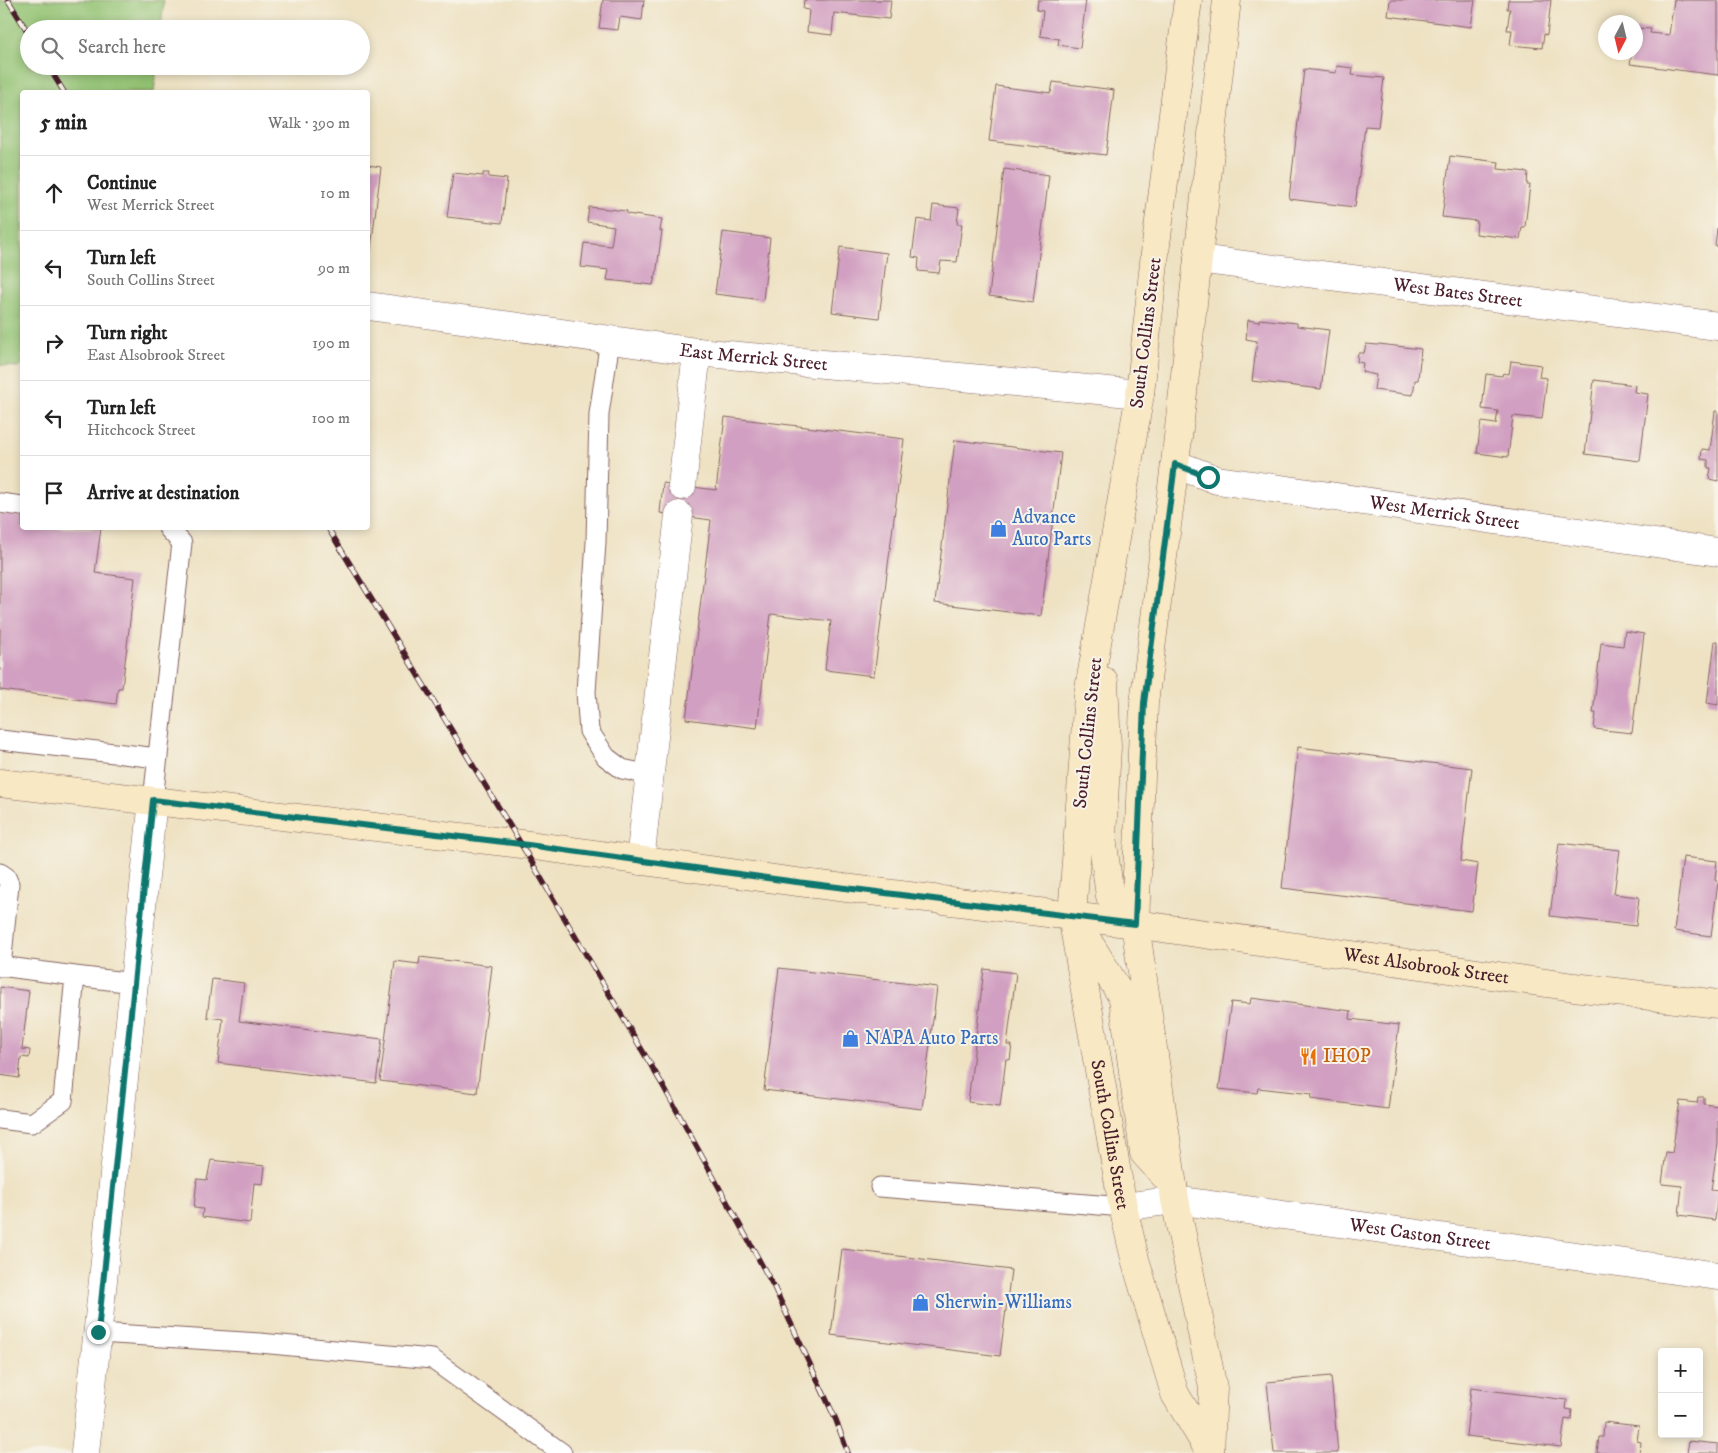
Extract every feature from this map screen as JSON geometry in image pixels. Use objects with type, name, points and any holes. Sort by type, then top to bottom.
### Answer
[{"type":"main road","name":"South Collins Street","points":[[1188,0],[1156,244],[1140,394],[1088,695],[1072,916],[1123,1207],[1135,1259],[1175,1394],[1210,1452]]},
{"type":"main road","name":"South Collins Street","points":[[1210,1452],[1214,1388],[1174,1192],[1135,924],[1144,703],[1175,464],[1226,0]]},
{"type":"main road","points":[[1101,617],[1107,747],[1102,837],[1110,896],[1135,924]]},
{"type":"main road","name":"West Alsobrook Street","points":[[0,783],[512,843],[789,881],[1135,924],[1574,987],[1718,1004]]},
{"type":"main road","points":[[1072,916],[1123,998],[1144,1153],[1174,1192]]},
{"type":"street","name":"West Bates Street","points":[[1198,259],[1718,326]]},
{"type":"street","name":"East Merrick Street","points":[[370,306],[697,352],[1140,394]]},
{"type":"street","points":[[682,486],[697,352]]},
{"type":"street","name":"West Merrick Street","points":[[1175,464],[1217,480],[1718,552]]},
{"type":"street","points":[[640,861],[679,515]]},
{"type":"street","points":[[85,1453],[153,800]]},
{"type":"street","name":"West Caston Street","points":[[1123,1207],[1174,1192],[1718,1276]]},
{"type":"lane","points":[[610,340],[599,414],[596,542],[586,692],[589,731],[606,757],[622,769],[650,775]]},
{"type":"lane","points":[[0,503],[20,506]]},
{"type":"lane","points":[[153,800],[182,543],[170,530]]},
{"type":"lane","points":[[0,740],[158,758]]},
{"type":"lane","points":[[0,873],[6,877],[9,884],[0,966],[134,983]]},
{"type":"lane","points":[[0,1119],[32,1123],[63,1101],[75,976]]},
{"type":"lane","points":[[880,1187],[1123,1207]]},
{"type":"lane","points":[[98,1332],[260,1343],[432,1359],[562,1453]]},
{"type":"green space","points":[[0,0],[164,0],[162,20],[20,20],[20,75],[156,75],[154,90],[20,90],[20,366],[0,365]]},
{"type":"building","points":[[603,0],[644,0],[642,20],[620,17],[618,30],[599,28]]},
{"type":"building","points":[[804,0],[891,0],[889,19],[834,13],[832,35],[807,32],[809,10],[803,9]]},
{"type":"building","points":[[1038,0],[1086,0],[1080,48],[1058,45],[1059,39],[1040,36],[1043,11],[1037,10]]},
{"type":"building","points":[[1390,0],[1475,0],[1471,27],[1388,16]]},
{"type":"building","points":[[1508,0],[1551,0],[1547,35],[1544,34],[1542,48],[1510,45],[1512,30],[1507,30],[1510,9],[1507,9]]},
{"type":"building","points":[[1674,0],[1718,0],[1718,75],[1630,64],[1631,60],[1643,60],[1643,28],[1651,29],[1650,33],[1669,35]]},
{"type":"building","points":[[1337,66],[1353,68],[1352,75],[1384,78],[1378,127],[1365,126],[1355,207],[1289,199],[1304,69],[1336,73]]},
{"type":"building","points":[[1053,82],[1114,90],[1106,155],[989,141],[996,86],[1051,93]]},
{"type":"building","points":[[1450,156],[1499,162],[1498,169],[1528,172],[1527,185],[1530,185],[1525,227],[1522,227],[1520,239],[1476,234],[1477,221],[1442,217]]},
{"type":"building","points":[[370,165],[381,167],[370,257]]},
{"type":"building","points":[[1004,169],[1049,175],[1033,302],[989,296]]},
{"type":"building","points":[[453,173],[483,176],[483,173],[489,173],[488,177],[507,179],[502,223],[447,217]]},
{"type":"building","points":[[933,205],[959,208],[957,224],[962,224],[957,262],[941,261],[939,273],[918,271],[919,258],[912,257],[917,219],[931,221]]},
{"type":"building","points":[[589,207],[627,211],[627,214],[662,219],[656,276],[653,285],[607,280],[609,270],[581,267],[584,243],[611,246],[614,226],[587,222]]},
{"type":"building","points":[[1718,228],[1718,247],[1715,246]]},
{"type":"building","points":[[723,232],[770,238],[763,300],[715,294]]},
{"type":"building","points":[[840,247],[887,253],[879,318],[832,312]]},
{"type":"building","points":[[1259,319],[1297,323],[1297,326],[1329,330],[1321,389],[1252,381],[1257,341],[1246,339],[1248,320],[1259,322]]},
{"type":"building","points":[[1366,344],[1421,349],[1418,380],[1415,380],[1413,395],[1374,390],[1376,375],[1362,372],[1363,363],[1357,362],[1358,353],[1364,353]]},
{"type":"building","points":[[1511,361],[1541,365],[1539,377],[1547,378],[1542,419],[1513,416],[1508,457],[1477,453],[1481,422],[1496,424],[1498,411],[1482,409],[1486,374],[1502,376],[1503,373],[1509,374]]},
{"type":"building","points":[[1594,380],[1635,385],[1634,392],[1648,394],[1640,461],[1585,454]]},
{"type":"building","points":[[1715,411],[1718,411],[1718,481],[1709,479],[1711,468],[1708,468],[1708,460],[1701,459],[1702,449],[1710,450]]},
{"type":"building","points":[[725,417],[904,439],[874,676],[825,670],[831,621],[771,614],[757,728],[686,719],[711,520],[660,513],[663,483],[716,490]]},
{"type":"building","name":"Advance Auto Parts","points":[[955,440],[1061,453],[1041,616],[935,603]]},
{"type":"building","points":[[0,513],[20,515],[20,530],[101,530],[95,573],[135,578],[122,688],[118,688],[116,704],[0,690]]},
{"type":"building","points":[[1625,631],[1644,634],[1632,733],[1594,729],[1596,713],[1593,713],[1601,643],[1623,646]]},
{"type":"building","points":[[1715,641],[1718,641],[1718,705],[1707,703]]},
{"type":"building","points":[[1298,747],[1472,768],[1461,861],[1478,864],[1472,911],[1282,888]]},
{"type":"building","points":[[1559,843],[1620,850],[1614,894],[1639,897],[1636,926],[1550,916]]},
{"type":"building","points":[[1683,857],[1717,861],[1715,880],[1718,882],[1711,936],[1674,931]]},
{"type":"building","points":[[420,957],[492,966],[477,1093],[380,1081],[395,961],[419,964]]},
{"type":"building","name":"NAPA Auto Parts","points":[[779,968],[937,987],[922,1109],[764,1090]]},
{"type":"building","points":[[984,969],[1016,973],[1007,1045],[1012,1045],[1010,1060],[1006,1059],[1000,1106],[968,1102]]},
{"type":"building","points":[[212,979],[244,983],[239,1021],[382,1039],[376,1083],[218,1063],[223,1019],[207,1017]]},
{"type":"building","points":[[0,987],[29,991],[22,1049],[30,1050],[29,1058],[21,1057],[19,1078],[0,1075]]},
{"type":"building","name":"IHOP","points":[[1251,998],[1351,1011],[1350,1019],[1399,1025],[1388,1109],[1311,1099],[1312,1094],[1258,1088],[1257,1093],[1219,1089],[1231,1002],[1250,1004]]},
{"type":"building","points":[[1698,1097],[1704,1097],[1704,1104],[1718,1106],[1718,1144],[1711,1190],[1718,1191],[1715,1220],[1679,1215],[1682,1186],[1662,1184],[1666,1152],[1672,1153],[1680,1101],[1697,1103]]},
{"type":"building","points":[[211,1160],[265,1166],[263,1184],[254,1183],[250,1223],[202,1217],[203,1209],[194,1208],[197,1179],[207,1180]]},
{"type":"building","name":"Sherwin-Williams","points":[[842,1249],[1011,1270],[1000,1356],[831,1335]]},
{"type":"building","points":[[1331,1376],[1338,1453],[1274,1453],[1267,1382]]},
{"type":"building","points":[[1471,1388],[1567,1400],[1566,1409],[1572,1410],[1571,1420],[1565,1419],[1561,1447],[1466,1436]]},
{"type":"building","points":[[1604,1422],[1639,1426],[1637,1441],[1641,1442],[1640,1453],[1597,1453],[1599,1437],[1603,1437]]},
{"type":"building","points":[[1689,1441],[1718,1444],[1718,1453],[1687,1453]]},
{"type":"railway","points":[[8,0],[20,20]]},
{"type":"railway","points":[[54,75],[63,90]]},
{"type":"railway","points":[[329,530],[521,844],[662,1084],[774,1287],[836,1420],[848,1453]]},
{"type":"place","name":"Advance Auto Parts","points":[[998,528]]},
{"type":"place","name":"NAPA Auto Parts","points":[[851,1038]]},
{"type":"place","name":"IHOP","points":[[1309,1056]]},
{"type":"place","name":"Sherwin-Williams","points":[[921,1302]]},
{"type":"route","points":[[98,1332],[153,800],[521,844],[789,881],[1135,924],[1144,703],[1175,464],[1208,477]]}]
